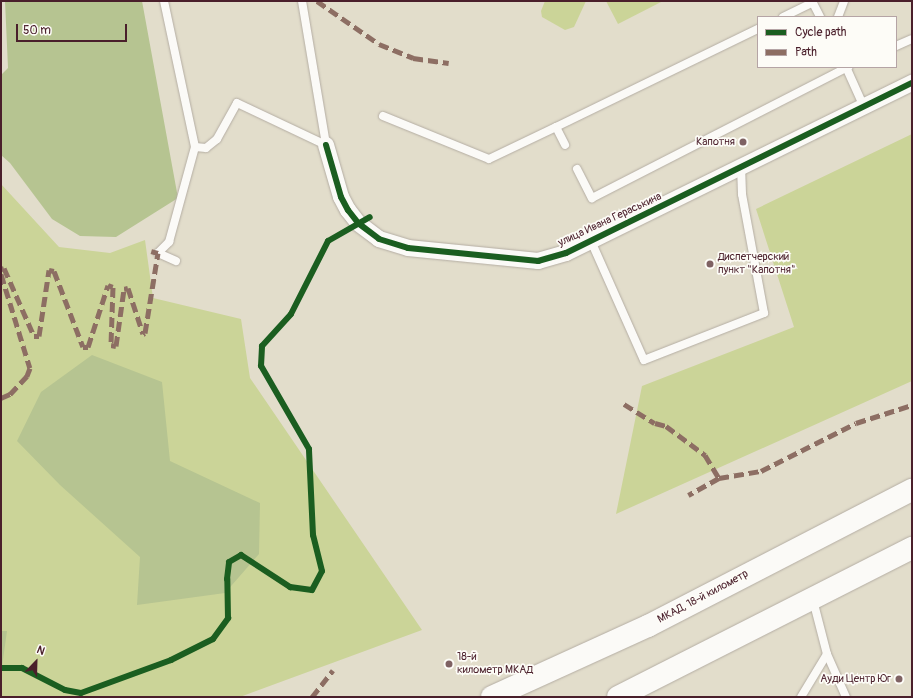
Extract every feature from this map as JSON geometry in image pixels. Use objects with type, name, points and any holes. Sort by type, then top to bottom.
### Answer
[{"type":"highway","name":"МКАД, 18-й километр","points":[[492,697],[648,626],[912,490]]},
{"type":"highway","points":[[618,697],[812,597],[912,548]]},
{"type":"street","name":"улица Ивана Гераськина","points":[[326,145],[340,196],[348,210],[368,232],[393,244],[538,261],[566,253],[912,83]]},
{"type":"lane","points":[[164,1],[195,148],[169,242],[158,253],[176,262]]},
{"type":"lane","points":[[302,1],[326,145]]},
{"type":"lane","points":[[838,16],[844,1]]},
{"type":"lane","points":[[785,16],[812,2],[819,16]]},
{"type":"lane","points":[[383,116],[489,159],[757,29]]},
{"type":"lane","points":[[897,46],[912,39]]},
{"type":"lane","points":[[577,169],[592,198],[845,68]]},
{"type":"lane","points":[[847,68],[864,107]]},
{"type":"lane","points":[[195,148],[206,148],[217,139],[237,103],[326,145]]},
{"type":"lane","points":[[556,127],[565,145]]},
{"type":"lane","points":[[591,241],[644,360],[764,313],[742,194],[741,168]]},
{"type":"lane","points":[[812,597],[827,654],[846,697]]},
{"type":"lane","points":[[801,697],[827,654]]},
{"type":"green space","points":[[5,1],[142,1],[178,198],[116,237],[80,236],[52,219],[10,163],[1,155],[1,75],[8,68]]},
{"type":"green space","points":[[545,1],[586,1],[574,27],[565,30],[542,17],[541,11]]},
{"type":"green space","points":[[606,1],[663,1],[618,24]]},
{"type":"green space","points":[[912,134],[912,381],[616,514],[642,386],[794,327],[756,209]]},
{"type":"green space","points":[[1,184],[59,247],[110,253],[145,240],[153,298],[241,319],[250,378],[422,630],[240,697],[1,697]]},
{"type":"green space","points":[[92,355],[162,382],[170,461],[260,503],[259,554],[225,593],[137,605],[140,557],[60,485],[17,441],[41,392]]},
{"type":"green space","points":[[1,631],[7,631],[1,674]]},
{"type":"marked path","points":[[317,1],[379,44],[413,58],[449,63]]},
{"type":"marked path","points":[[1,269],[4,268],[34,336],[39,336],[49,270],[54,271],[83,347],[88,347],[108,285],[113,287],[111,345],[116,346],[124,289],[128,288],[143,334],[145,333],[158,253],[151,251]]},
{"type":"marked path","points":[[1,274],[30,368],[27,376],[10,394],[1,398]]},
{"type":"marked path","points":[[624,404],[655,423],[666,426],[705,455],[719,478],[688,495]]},
{"type":"marked path","points":[[719,478],[761,471],[856,423],[912,405]]},
{"type":"marked path","points":[[312,697],[333,670]]},
{"type":"cycle path","points":[[326,145],[341,197],[348,210],[358,223],[379,239],[408,248],[538,261],[566,253],[912,83]]},
{"type":"cycle path","points":[[1,668],[22,668],[65,690],[81,693],[171,660],[213,639],[228,618],[227,579],[229,562],[241,555],[290,587],[312,590],[322,571],[313,535],[309,449],[261,366],[262,346],[291,314],[328,241],[370,217]]},
{"type":"place","name":"Капотня","points":[[743,142]]},
{"type":"place","name":"Диспетчерский пункт \"Капотня\"","points":[[710,264]]},
{"type":"place","name":"18-й километр МКАД","points":[[449,664]]},
{"type":"place","name":"Ауди Центр Юг","points":[[899,679]]}]
